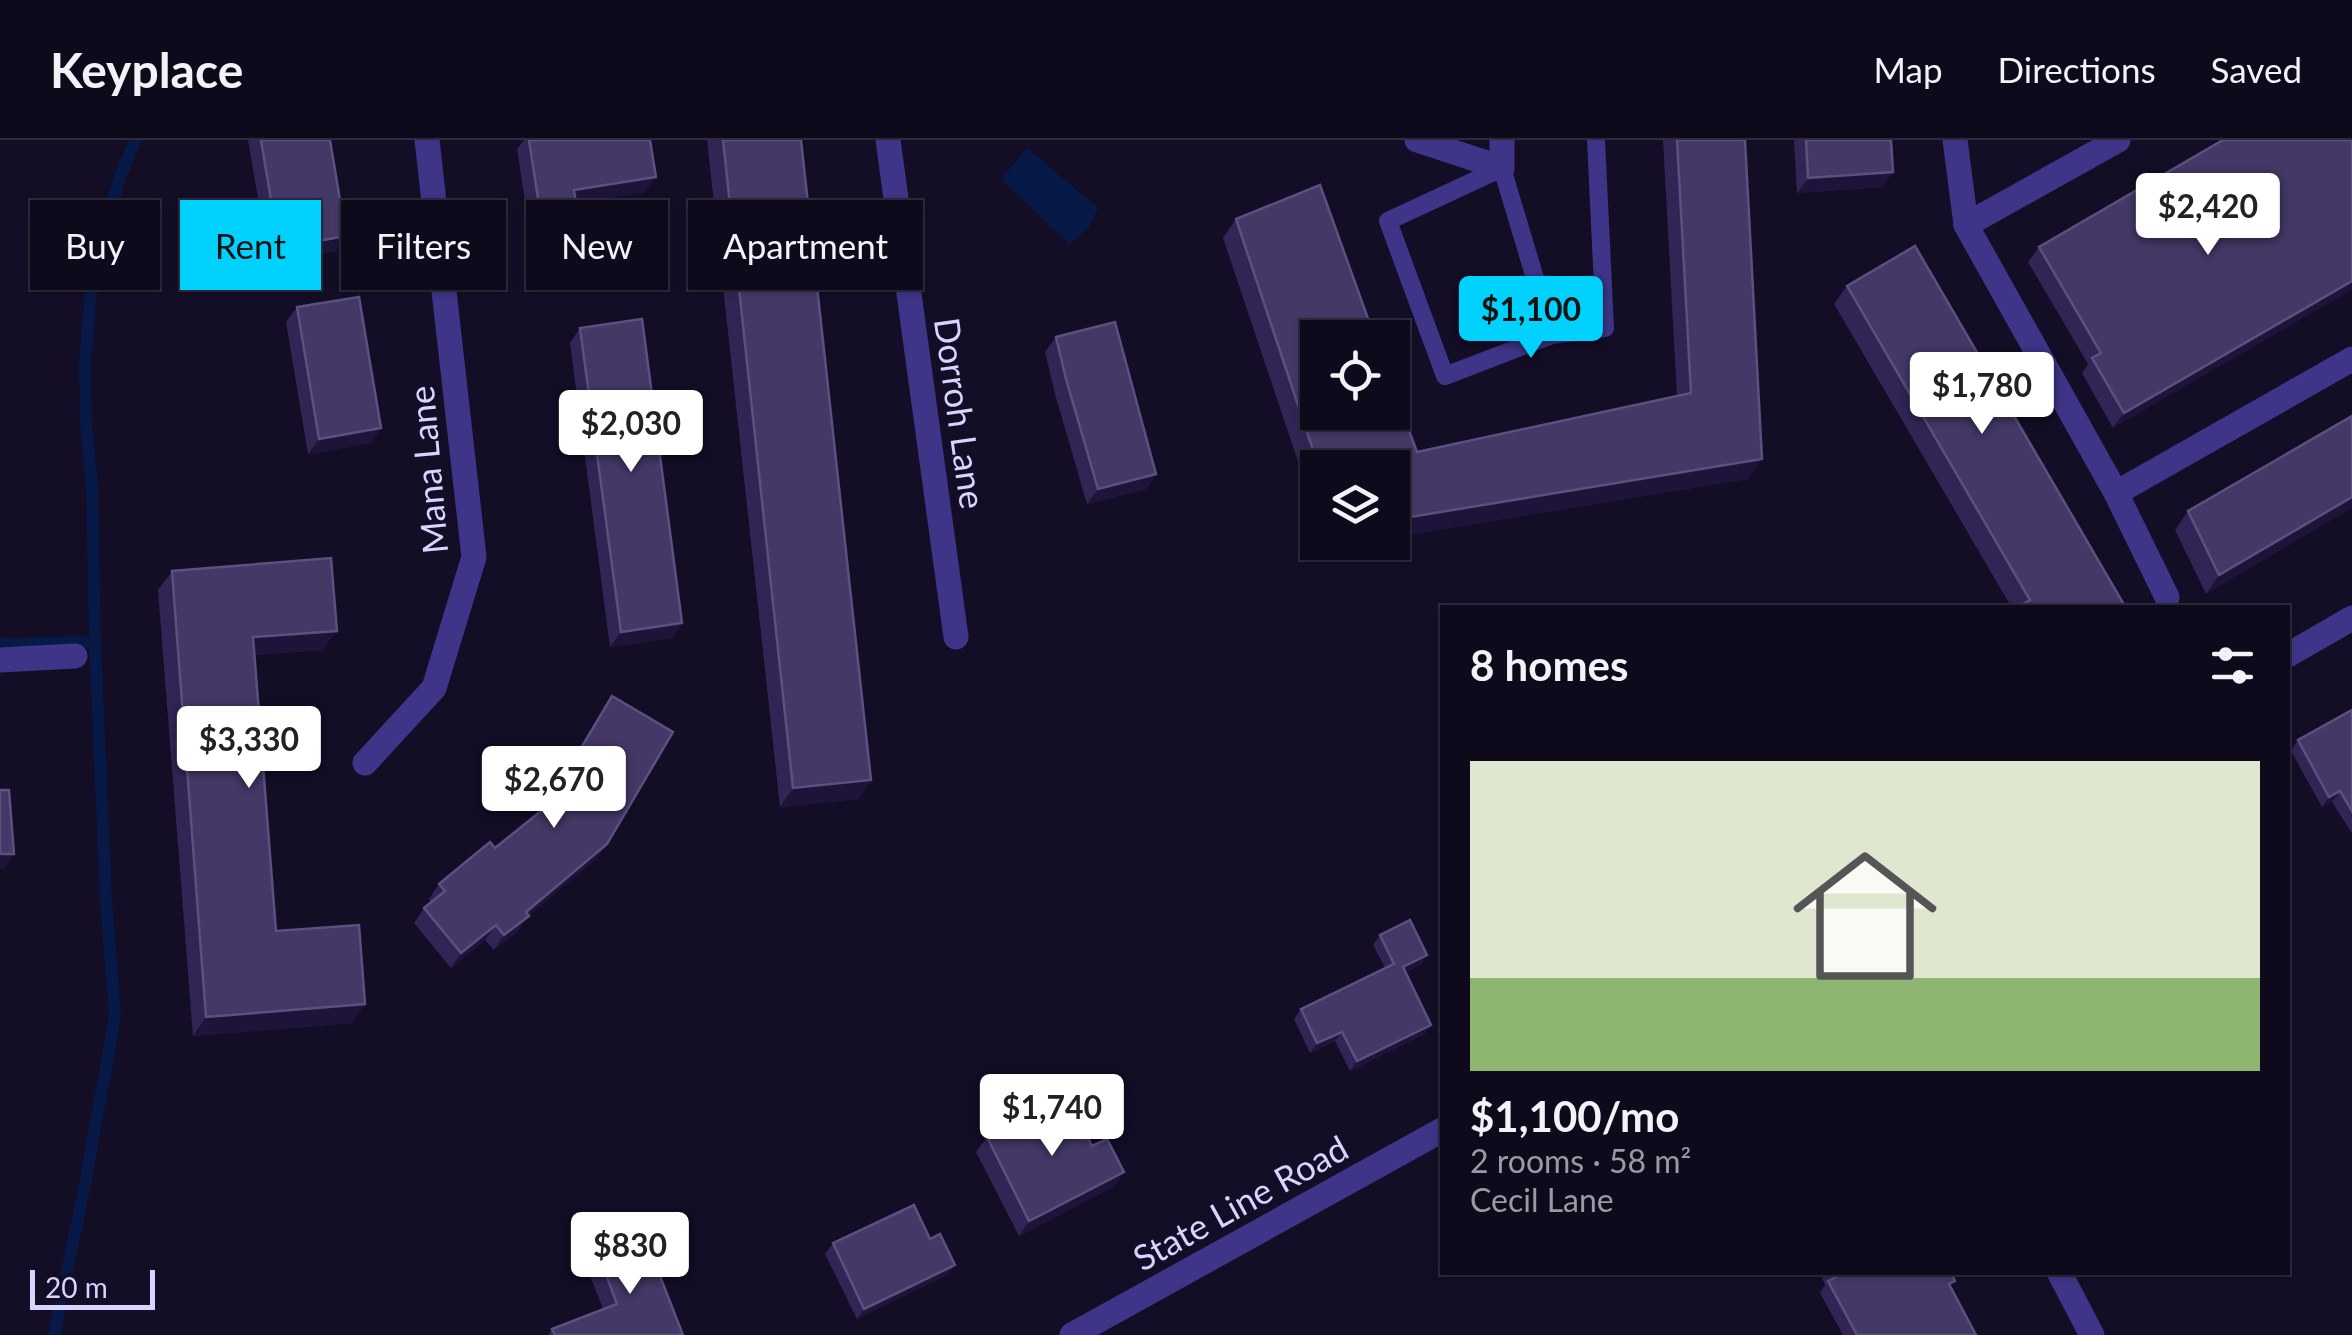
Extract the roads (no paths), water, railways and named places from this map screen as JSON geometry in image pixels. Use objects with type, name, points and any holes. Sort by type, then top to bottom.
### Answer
[{"type":"street","name":"Mana Lane","points":[[365,763],[434,688],[474,557],[427,140]]},
{"type":"street","name":"Dorroh Lane","points":[[888,140],[956,636]]},
{"type":"street","points":[[1417,140],[1502,168],[1502,140]]},
{"type":"street","points":[[1955,140],[1966,226],[2116,494],[2167,598]]},
{"type":"street","points":[[1966,226],[2118,140]]},
{"type":"street","points":[[2116,494],[2352,359]]},
{"type":"street","points":[[2290,655],[2352,618]]},
{"type":"street","points":[[0,660],[75,656]]},
{"type":"street","name":"State Line Road","points":[[1072,1335],[1440,1131]]},
{"type":"street","points":[[2061,1275],[2092,1335]]},
{"type":"lane","points":[[1552,334],[1502,168],[1388,221],[1445,376],[1552,334],[1604,328],[1596,140]]},
{"type":"water","points":[[1027,148],[1098,208],[1089,228],[1069,244],[1001,179]]},
{"type":"waterway","points":[[54,1335],[115,1016],[106,899],[85,362],[90,300],[102,240],[135,140]]},
{"type":"waterway","points":[[0,644],[95,642]]}]
